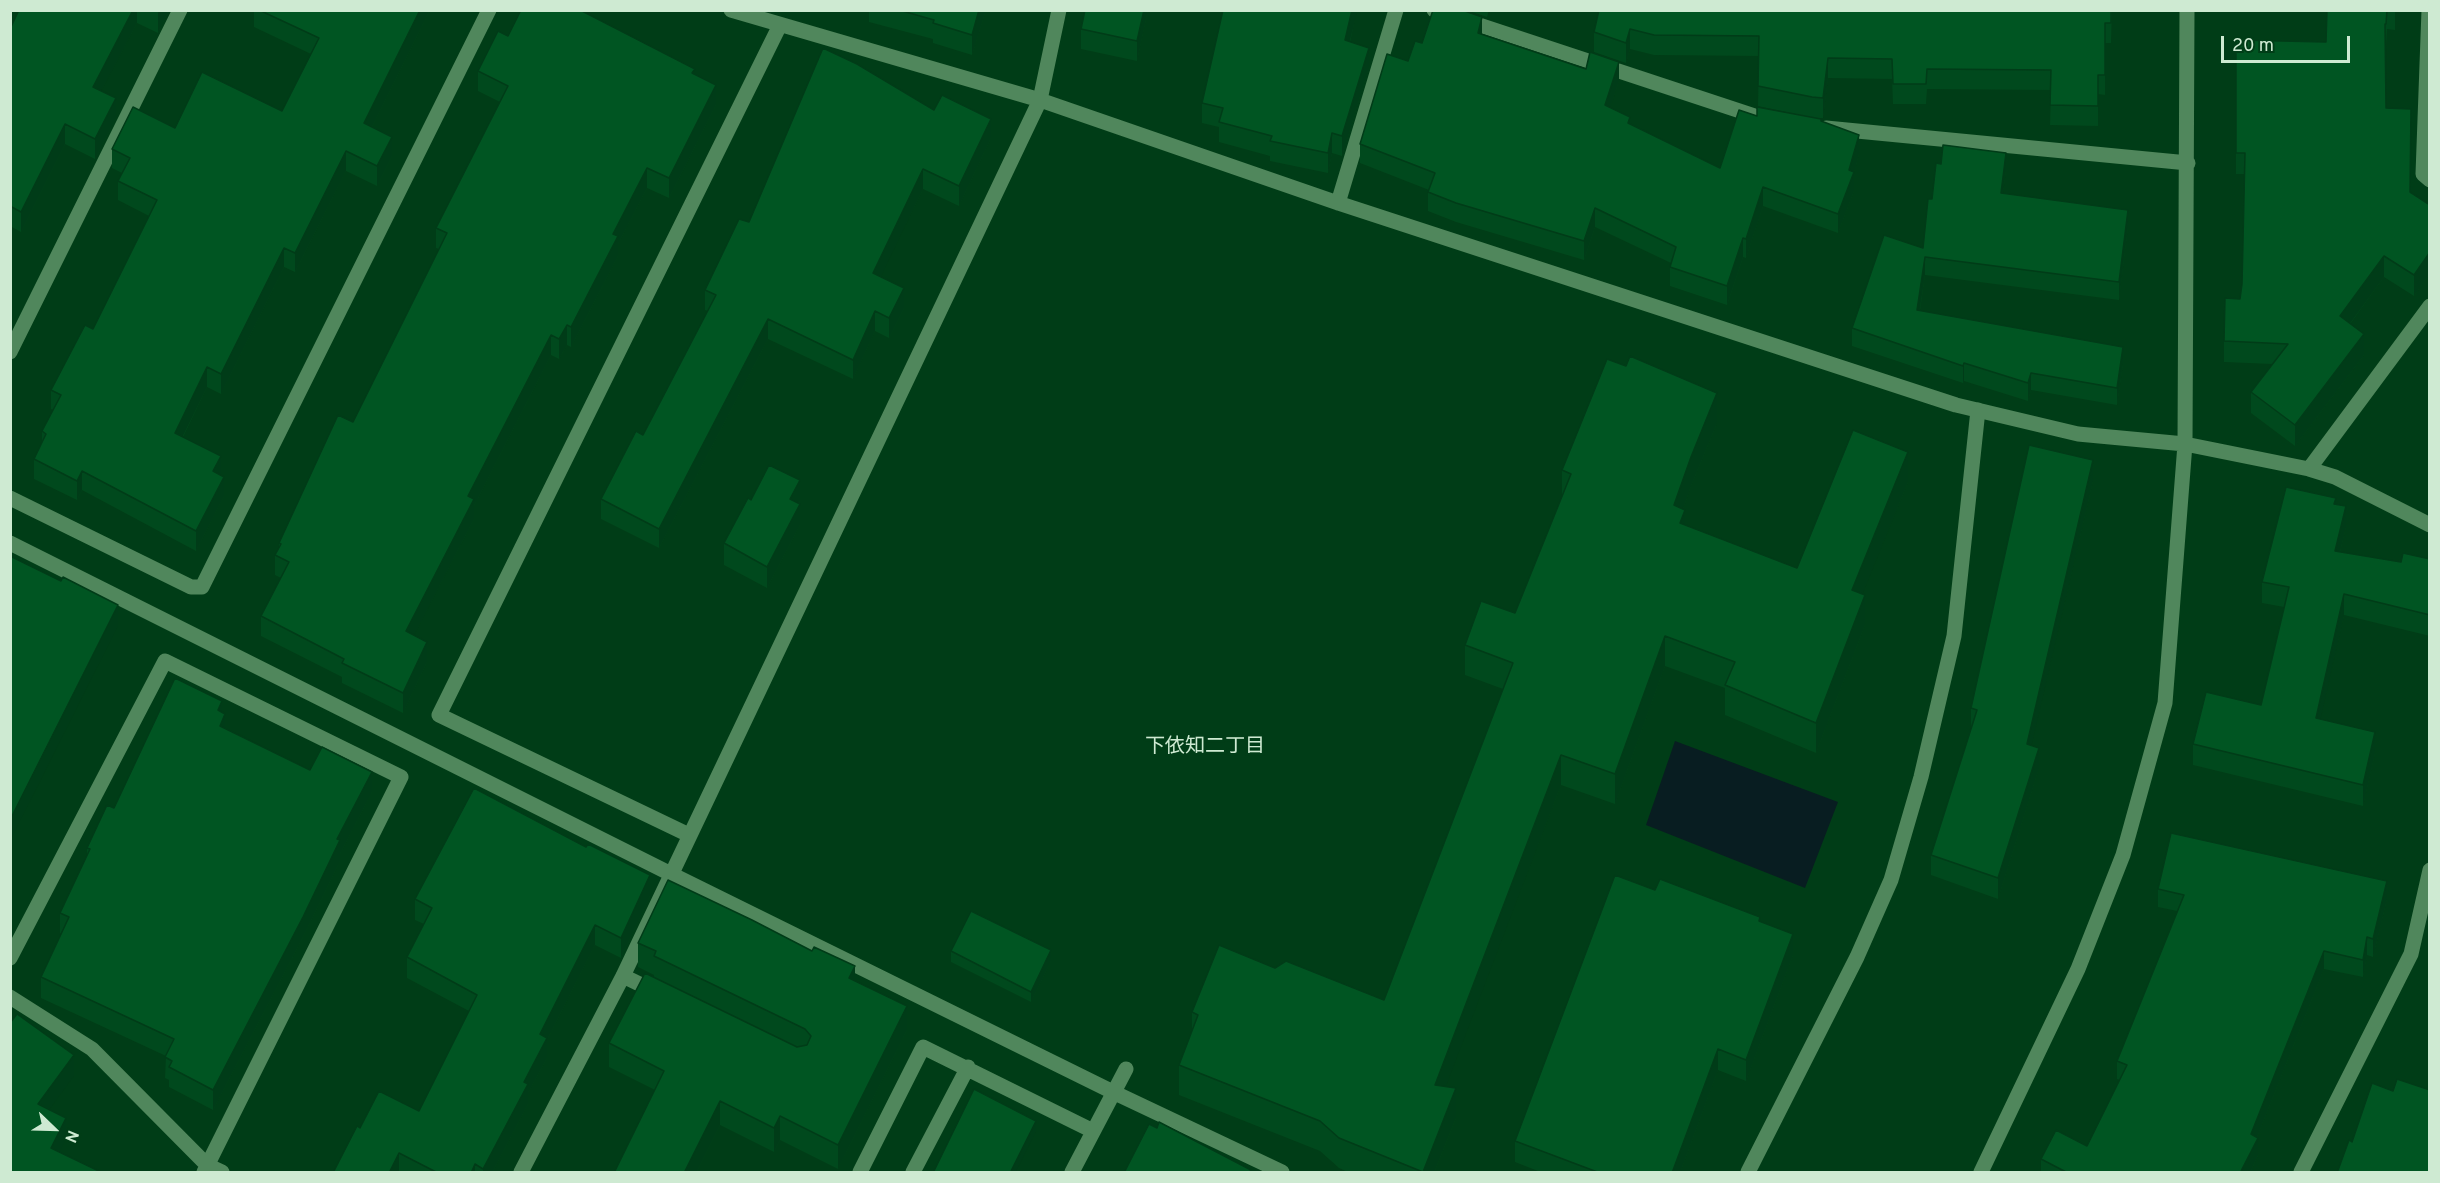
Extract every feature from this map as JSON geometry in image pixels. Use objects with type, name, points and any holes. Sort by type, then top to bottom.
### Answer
[{"type":"street","points":[[10,352],[180,10]]},
{"type":"street","points":[[10,498],[191,587],[202,587],[489,10]]},
{"type":"street","points":[[731,10],[1040,100],[1338,203],[1956,405],[2078,434],[2185,444],[2309,469],[2335,477],[2430,525]]},
{"type":"street","points":[[521,1173],[623,976],[1040,100],[1059,10]]},
{"type":"street","points":[[1338,203],[1396,10]]},
{"type":"street","points":[[1434,10],[1756,116],[1778,121]]},
{"type":"street","points":[[1981,1173],[2078,969],[2123,855],[2165,703],[2185,444],[2187,10]]},
{"type":"street","points":[[2429,10],[2423,174],[2430,180]]},
{"type":"street","points":[[689,835],[438,715],[780,25]]},
{"type":"street","points":[[1811,127],[2188,163]]},
{"type":"street","points":[[2309,469],[2430,306]]},
{"type":"street","points":[[1748,1173],[1857,957],[1891,880],[1921,777],[1954,636],[1978,410]]},
{"type":"street","points":[[10,543],[671,874],[1282,1173]]},
{"type":"street","points":[[10,957],[165,661],[401,777],[205,1169]]},
{"type":"street","points":[[2301,1173],[2411,954],[2430,870]]},
{"type":"street","points":[[623,976],[675,1001]]},
{"type":"street","points":[[10,997],[92,1049],[205,1169],[222,1173]]},
{"type":"street","points":[[860,1173],[923,1047],[968,1067],[1093,1131]]},
{"type":"street","points":[[913,1173],[968,1067]]},
{"type":"street","points":[[1072,1173],[1126,1069]]},
{"type":"water","points":[[1675,741],[1838,802],[1805,888],[1646,825]]},
{"type":"building","points":[[19,10],[133,10],[93,87],[116,98],[95,139],[65,124],[21,212],[10,206],[10,29]]},
{"type":"building","points":[[259,10],[420,10],[364,123],[392,137],[377,166],[346,151],[295,253],[284,248],[221,374],[207,367],[175,433],[221,456],[213,471],[224,477],[196,531],[82,471],[77,481],[34,459],[46,434],[42,431],[61,395],[51,390],[85,325],[93,329],[157,200],[118,181],[130,158],[112,149],[133,107],[175,128],[202,72],[282,111],[319,38]]},
{"type":"building","points":[[521,10],[583,10],[695,69],[692,73],[716,85],[669,178],[647,168],[613,234],[618,236],[571,327],[567,325],[559,339],[551,335],[468,496],[474,499],[406,631],[427,642],[403,693],[342,663],[344,659],[261,616],[289,562],[275,555],[281,544],[279,543],[338,415],[353,422],[447,233],[436,228],[508,86],[478,71],[498,31],[508,36]]},
{"type":"building","points":[[899,10],[979,10],[972,35],[933,23],[934,20]]},
{"type":"building","points":[[1085,10],[1144,10],[1137,41],[1081,29]]},
{"type":"building","points":[[1223,10],[1352,10],[1345,40],[1369,48],[1342,136],[1332,133],[1328,153],[1270,141],[1272,136],[1219,122],[1223,108],[1202,103]]},
{"type":"building","points":[[1433,10],[1462,10],[1482,17],[1478,33],[1586,69],[1590,52],[1619,62],[1605,105],[1630,117],[1628,123],[1720,168],[1739,110],[1757,116],[1757,107],[1821,119],[1821,121],[1859,135],[1849,170],[1854,172],[1838,214],[1763,187],[1727,286],[1670,267],[1676,247],[1595,208],[1584,241],[1456,203],[1428,192],[1435,173],[1360,144],[1387,54],[1408,61],[1415,41],[1422,43]]},
{"type":"building","points":[[1599,10],[2111,10],[2111,23],[2105,23],[2105,75],[2098,75],[2098,106],[2050,105],[2051,70],[1927,69],[1926,84],[1893,84],[1892,59],[1828,58],[1823,98],[1758,86],[1759,36],[1654,35],[1630,29],[1626,43],[1594,32]]},
{"type":"building","points":[[2327,10],[2387,10],[2385,24],[2386,108],[2411,109],[2410,192],[2430,205],[2430,252],[2414,275],[2384,256],[2340,316],[2364,334],[2295,425],[2251,392],[2288,344],[2224,341],[2225,298],[2240,299],[2242,284],[2245,153],[2236,153],[2236,40],[2326,42]]},
{"type":"building","points":[[823,48],[857,64],[934,110],[942,95],[991,119],[959,186],[923,169],[873,273],[904,288],[889,318],[875,311],[853,360],[768,319],[659,529],[601,499],[636,431],[643,435],[716,295],[705,290],[739,219],[749,222]]},
{"type":"building","points":[[1943,145],[2006,153],[2001,193],[2128,210],[2119,282],[1925,257],[1917,310],[2123,347],[2117,388],[2031,373],[2028,383],[1964,363],[1963,366],[1852,328],[1884,235],[1923,248],[1928,199],[1932,199],[1936,163],[1941,164]]},
{"type":"building","points":[[1630,356],[1717,393],[1674,505],[1685,510],[1680,523],[1797,568],[1853,430],[1908,452],[1852,590],[1865,595],[1816,723],[1725,685],[1735,662],[1665,636],[1615,774],[1561,755],[1435,1085],[1456,1088],[1423,1172],[1339,1138],[1320,1121],[1179,1065],[1198,1015],[1192,1012],[1219,945],[1275,968],[1286,961],[1384,1000],[1513,663],[1465,645],[1481,601],[1515,613],[1571,474],[1562,470],[1607,359],[1626,366]]},
{"type":"building","points":[[2029,445],[2093,460],[2027,744],[2039,748],[1998,878],[1931,855],[1977,710],[1971,708]]},
{"type":"building","points":[[769,465],[800,480],[790,499],[800,504],[767,567],[724,543],[748,498],[751,500]]},
{"type":"building","points":[[2286,487],[2336,498],[2334,504],[2346,506],[2335,551],[2401,562],[2403,553],[2430,559],[2430,615],[2344,594],[2316,718],[2375,732],[2363,785],[2193,744],[2206,692],[2261,705],[2289,587],[2262,582]]},
{"type":"building","points":[[10,556],[61,581],[63,577],[118,605],[10,820]]},
{"type":"building","points":[[175,678],[222,701],[218,710],[225,714],[220,726],[310,770],[322,747],[372,772],[337,839],[340,840],[303,917],[213,1090],[169,1067],[172,1061],[165,1057],[174,1039],[41,977],[69,917],[60,913],[90,849],[87,848],[107,805],[114,808]]},
{"type":"building","points":[[474,788],[586,847],[588,844],[650,875],[621,938],[595,925],[540,1034],[547,1038],[524,1082],[528,1084],[483,1169],[475,1164],[471,1173],[438,1173],[399,1153],[389,1173],[333,1173],[357,1126],[360,1128],[379,1091],[419,1111],[477,995],[407,957],[432,908],[415,899]]},
{"type":"building","points":[[2171,833],[2387,881],[2373,939],[2367,937],[2363,960],[2324,951],[2251,1134],[2258,1138],[2240,1173],[2068,1173],[2041,1159],[2056,1130],[2087,1146],[2127,1065],[2117,1061],[2184,895],[2158,889]]},
{"type":"building","points":[[1615,875],[1655,890],[1660,879],[1760,917],[1759,921],[1793,934],[1746,1060],[1718,1049],[1672,1173],[1600,1173],[1515,1141]]},
{"type":"building","points":[[668,880],[812,951],[814,947],[855,966],[849,978],[907,1006],[838,1145],[780,1116],[774,1128],[720,1101],[684,1173],[614,1173],[664,1071],[609,1043],[645,973],[797,1047],[807,1045],[811,1036],[805,1029],[654,956],[656,951],[638,943]]},
{"type":"building","points":[[971,911],[1051,950],[1031,992],[951,951]]},
{"type":"building","points":[[17,1014],[74,1055],[38,1104],[66,1118],[51,1148],[103,1173],[10,1173],[10,1023]]},
{"type":"building","points":[[2397,1079],[2430,1090],[2430,1173],[2337,1173],[2349,1140],[2352,1142],[2372,1083],[2393,1091]]},
{"type":"building","points":[[974,1089],[1036,1121],[1010,1173],[933,1173]]},
{"type":"building","points":[[1159,1122],[1251,1170],[1249,1173],[1124,1173],[1149,1124],[1157,1128]]},
{"type":"district","name":"下依知二丁目","points":[[1205,748]]}]
